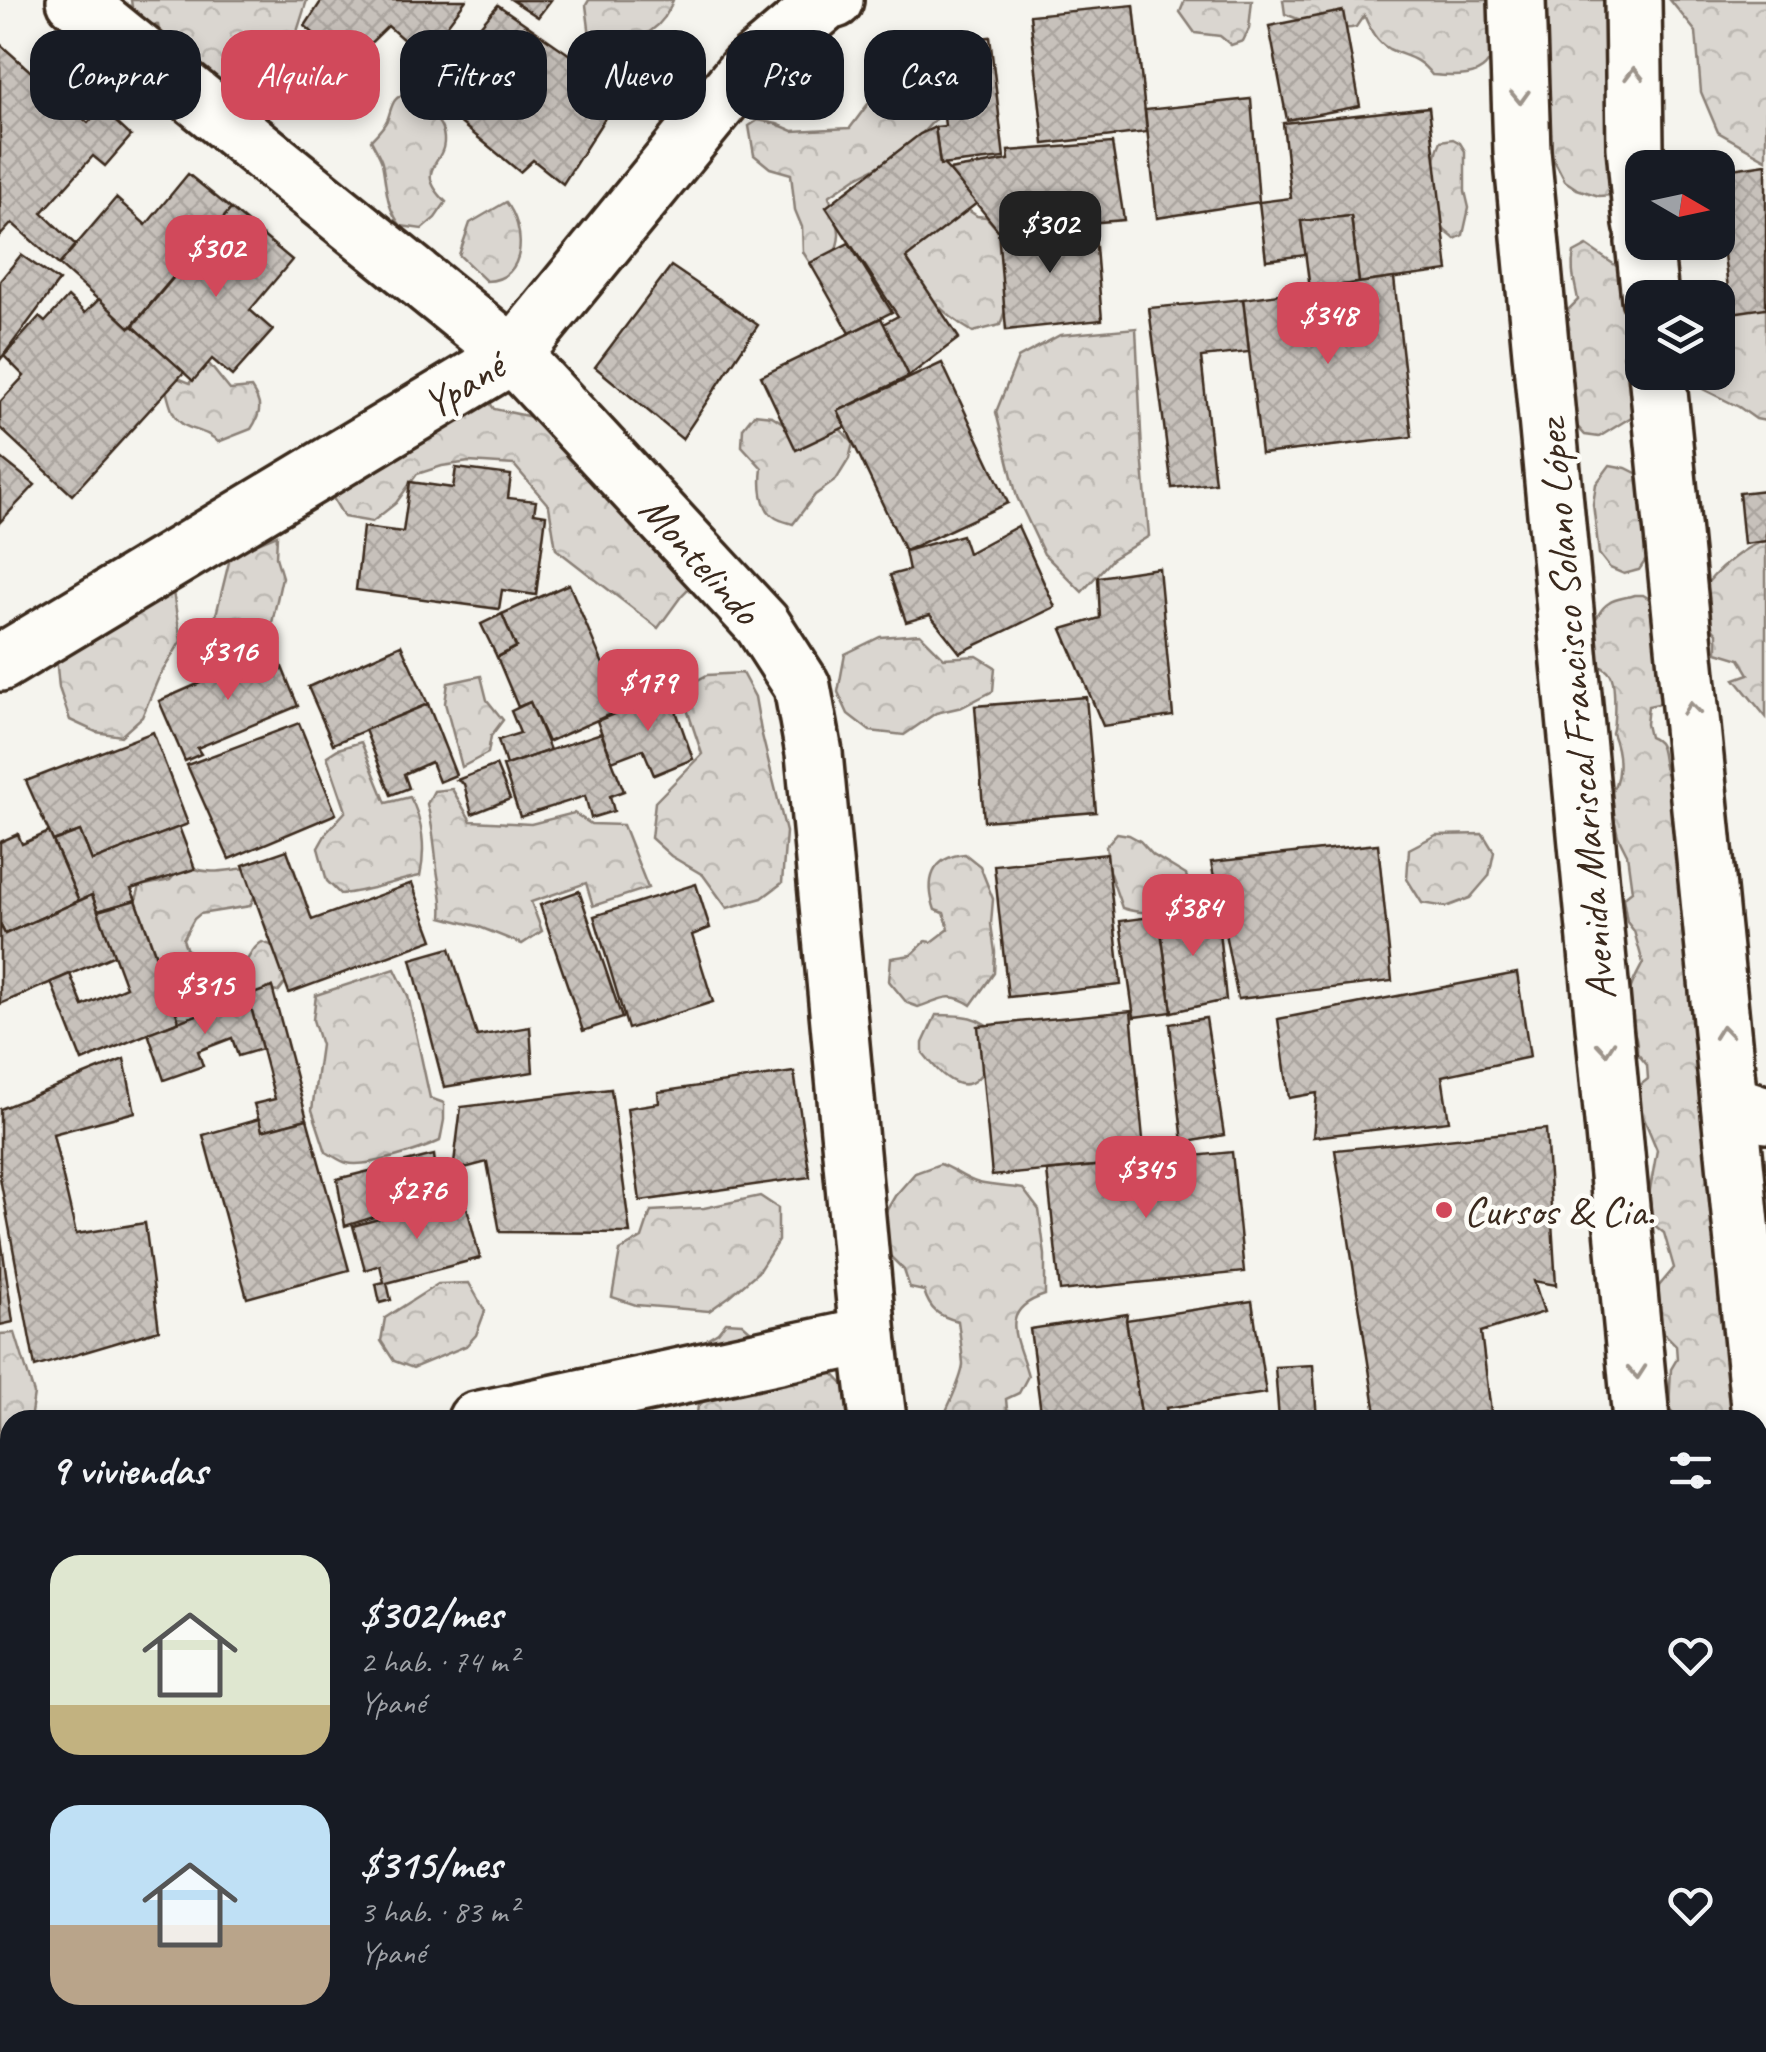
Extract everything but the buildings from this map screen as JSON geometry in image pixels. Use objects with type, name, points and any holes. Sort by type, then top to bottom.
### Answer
[{"type":"street","name":"Montelindo","points":[[75,0],[513,355],[762,624],[802,686],[816,772],[877,1410]]},
{"type":"street","name":"Ypané","points":[[0,663],[513,355],[746,70],[827,2],[835,0]]},
{"type":"street","name":"Avenida Mariscal Francisco Solano López","points":[[1517,0],[1522,151],[1640,1410]]},
{"type":"street","points":[[1633,0],[1635,150]]},
{"type":"street","points":[[1659,390],[1748,1109],[1763,1410]]},
{"type":"street","points":[[523,1410],[868,1336]]},
{"type":"green space","points":[[131,0],[307,0],[298,30],[221,30],[221,82],[201,69],[201,30],[159,30],[158,25],[143,24]]},
{"type":"green space","points":[[589,0],[673,0],[661,22],[651,30],[589,30],[586,5]]},
{"type":"green space","points":[[1185,0],[1252,0],[1249,29],[1243,41],[1231,45],[1220,36],[1195,33],[1180,12]]},
{"type":"green space","points":[[1283,0],[1498,0],[1493,50],[1482,69],[1471,74],[1432,75],[1417,61],[1380,43],[1364,15],[1356,27],[1316,30],[1285,14]]},
{"type":"green space","points":[[1537,0],[1617,0],[1625,175],[1611,195],[1599,196],[1565,181],[1549,150],[1551,133],[1540,116]]},
{"type":"green space","points":[[1670,0],[1766,0],[1766,159],[1718,132],[1701,92],[1696,32]]},
{"type":"green space","points":[[399,96],[400,120],[437,120],[442,129],[444,141],[431,180],[446,202],[422,229],[401,226],[396,219],[389,204],[381,160],[371,140],[385,124]]},
{"type":"green space","points":[[864,109],[864,120],[934,120],[903,154],[829,196],[838,223],[838,245],[830,263],[810,263],[803,252],[791,174],[770,168],[754,155],[749,126],[758,120],[793,131],[850,128]]},
{"type":"green space","points":[[1453,139],[1465,151],[1469,208],[1463,235],[1455,239],[1442,226],[1434,176],[1441,141]]},
{"type":"green space","points":[[506,202],[520,238],[516,262],[510,272],[486,281],[459,255],[470,223]]},
{"type":"green space","points":[[968,210],[986,217],[998,230],[1013,288],[1000,325],[973,332],[932,299],[902,256],[928,228],[946,227],[958,213]]},
{"type":"green space","points":[[1587,246],[1618,267],[1625,282],[1625,390],[1638,390],[1633,416],[1599,437],[1585,435],[1576,425],[1567,400],[1564,376],[1571,356],[1563,336],[1562,316],[1578,300],[1574,253]]},
{"type":"green space","points":[[1735,295],[1766,298],[1766,421],[1705,390],[1735,390]]},
{"type":"green space","points":[[1136,328],[1149,536],[1112,559],[1082,592],[1044,554],[1017,497],[996,412],[1018,358],[1060,335]]},
{"type":"green space","points":[[200,363],[209,364],[230,390],[251,388],[259,408],[251,429],[218,442],[179,421],[164,384],[175,377],[190,383]]},
{"type":"green space","points":[[479,387],[494,409],[532,417],[565,430],[701,576],[658,628],[556,549],[549,506],[514,465],[469,462],[442,466],[417,474],[396,503],[372,522],[344,517],[330,493]]},
{"type":"green space","points":[[754,414],[772,416],[783,423],[840,429],[853,443],[849,459],[836,480],[815,495],[793,524],[776,518],[767,509],[761,488],[762,468],[742,446],[743,428]]},
{"type":"green space","points":[[1610,465],[1642,476],[1652,551],[1639,570],[1624,574],[1610,568],[1599,554],[1593,504],[1596,484]]},
{"type":"green space","points":[[277,535],[276,557],[282,577],[269,637],[243,647],[222,640],[215,619],[231,554]]},
{"type":"green space","points":[[1766,541],[1766,717],[1735,679],[1749,674],[1740,659],[1717,652],[1717,633],[1699,613],[1699,599],[1718,571],[1748,548]]},
{"type":"green space","points":[[173,592],[181,641],[159,677],[142,717],[121,736],[96,732],[70,720],[59,688],[56,656],[146,593]]},
{"type":"green space","points":[[1643,595],[1660,605],[1670,691],[1658,704],[1648,706],[1646,724],[1649,737],[1660,746],[1673,783],[1739,1410],[1669,1409],[1676,1345],[1661,1330],[1657,1308],[1659,1286],[1674,1268],[1664,1233],[1653,1224],[1649,1195],[1657,1150],[1640,1109],[1631,1098],[1648,1079],[1647,1065],[1637,1053],[1628,1004],[1643,963],[1634,931],[1627,922],[1623,898],[1632,891],[1627,854],[1607,799],[1618,767],[1612,733],[1613,685],[1607,671],[1580,655],[1586,629],[1615,600]]},
{"type":"green space","points":[[920,634],[944,658],[977,656],[995,667],[993,691],[962,707],[936,713],[904,735],[870,731],[848,714],[838,692],[845,654],[880,637]]},
{"type":"green space","points":[[742,673],[755,697],[786,832],[782,883],[762,898],[727,908],[703,875],[671,856],[651,838],[655,802],[702,754],[684,700],[685,687],[707,675]]},
{"type":"green space","points":[[481,676],[487,700],[503,720],[491,736],[488,753],[462,767],[445,703],[448,683]]},
{"type":"green space","points":[[361,742],[386,803],[410,797],[422,835],[422,866],[420,876],[340,894],[327,881],[318,848],[346,811],[327,756]]},
{"type":"green space","points":[[452,789],[471,821],[531,824],[574,813],[591,824],[623,825],[648,888],[593,906],[586,883],[531,902],[542,931],[522,944],[442,917],[427,804],[434,791]]},
{"type":"green space","points":[[1117,833],[1140,841],[1153,855],[1186,875],[1191,889],[1183,904],[1153,912],[1122,908],[1109,871],[1106,846]]},
{"type":"green space","points":[[1483,834],[1494,852],[1489,876],[1470,898],[1446,907],[1422,903],[1407,879],[1409,849],[1436,835]]},
{"type":"green space","points":[[965,854],[980,866],[993,899],[994,973],[971,1005],[950,997],[918,1007],[907,1003],[889,981],[891,958],[911,955],[926,941],[932,942],[949,929],[944,913],[935,910],[931,880],[938,865]]},
{"type":"green space","points":[[181,868],[213,872],[249,868],[256,893],[250,906],[200,914],[183,939],[186,948],[205,971],[239,968],[262,942],[271,945],[288,970],[278,992],[223,997],[211,1016],[178,1017],[136,900],[140,886],[170,880]]},
{"type":"green space","points":[[395,969],[408,996],[430,1098],[444,1103],[440,1141],[380,1161],[347,1163],[326,1152],[312,1110],[321,1045],[313,1020],[316,995]]},
{"type":"green space","points":[[936,1015],[970,1018],[999,1035],[987,1065],[975,1081],[957,1083],[923,1053],[923,1043]]},
{"type":"green space","points":[[940,1164],[979,1183],[1023,1189],[1039,1210],[1045,1295],[1020,1309],[1015,1318],[1016,1339],[1028,1376],[1019,1393],[1006,1399],[1009,1410],[946,1410],[962,1369],[958,1321],[936,1311],[924,1291],[910,1288],[904,1270],[890,1256],[885,1235],[885,1213],[915,1173]]},
{"type":"green space","points":[[760,1196],[778,1208],[778,1241],[758,1272],[709,1311],[636,1305],[612,1297],[620,1251],[642,1238],[651,1211],[704,1208]]},
{"type":"green space","points":[[469,1283],[485,1311],[476,1335],[466,1346],[413,1368],[394,1361],[381,1341],[385,1318],[438,1284]]},
{"type":"green space","points":[[726,1322],[742,1323],[752,1332],[824,1364],[843,1384],[858,1410],[697,1410],[712,1394],[700,1356],[708,1338]]},
{"type":"green space","points":[[15,1333],[34,1394],[32,1410],[0,1410],[0,1334]]},
{"type":"place","name":"Cursos & Cia.","points":[[1444,1210]]}]
